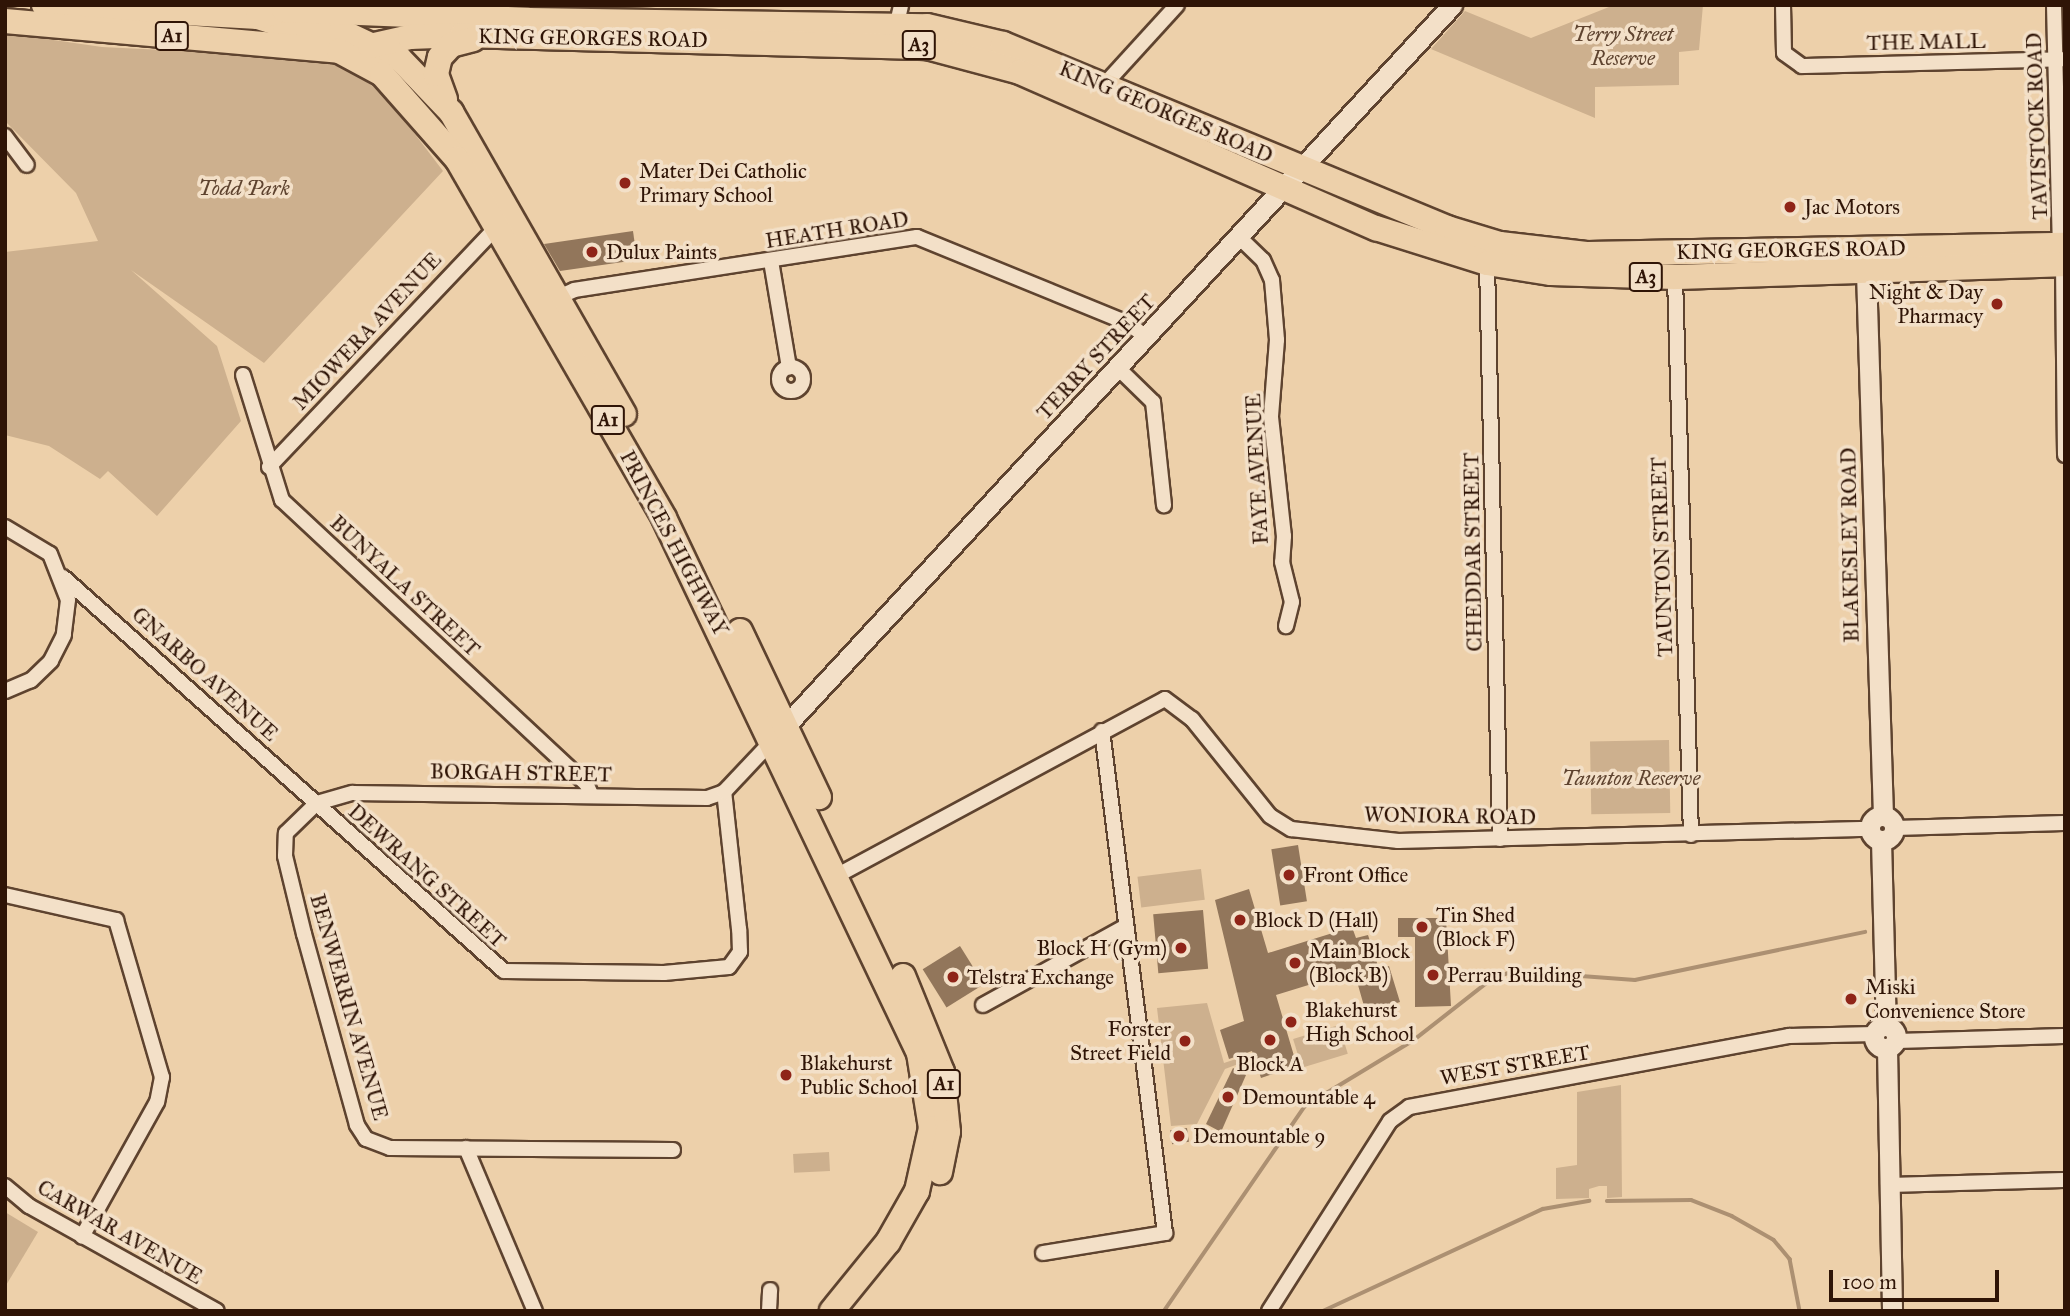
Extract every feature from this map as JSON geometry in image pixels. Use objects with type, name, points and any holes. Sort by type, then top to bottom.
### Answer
[{"type":"highway","name":"PRINCES HIGHWAY","points":[[44,5],[188,10],[258,17],[285,26],[341,31],[377,57],[424,80],[451,112],[664,518],[780,732],[844,872],[919,1053],[931,1128],[925,1169],[906,1215],[832,1311]]},
{"type":"highway","name":"KING GEORGES ROAD","points":[[258,17],[284,10],[375,9],[586,21],[927,47],[1020,72],[1376,228],[1487,263],[1572,276],[1675,277],[1866,272],[2063,254]]},
{"type":"highway","points":[[375,9],[377,57]]},
{"type":"highway","name":"KING GEORGES ROAD","points":[[377,57],[410,37],[484,37],[586,21],[899,14],[1003,44],[1300,168],[1500,244],[1588,254],[1903,248],[2063,254]]},
{"type":"highway","name":"PRINCES HIGHWAY","points":[[5,21],[339,51],[377,57],[451,151],[550,301]]},
{"type":"highway","points":[[451,112],[436,74],[440,57],[451,45],[484,37]]},
{"type":"highway","points":[[1800,250],[1817,259],[1850,259],[1866,272],[1871,264],[1903,248]]},
{"type":"highway","name":"PRINCES HIGHWAY","points":[[844,872],[928,1028],[948,1121],[930,1202],[911,1239],[853,1311]]},
{"type":"street","points":[[1104,85],[1177,5]]},
{"type":"street","name":"TERRY STREET","points":[[780,732],[1452,5]]},
{"type":"street","name":"THE MALL","points":[[1783,5],[1784,53],[1790,62],[2060,59]]},
{"type":"street","name":"TAVISTOCK ROAD","points":[[2054,5],[2060,59],[2065,455]]},
{"type":"street","points":[[5,136],[27,165]]},
{"type":"street","name":"MIOWERA AVENUE","points":[[269,467],[498,226]]},
{"type":"street","name":"FAYE AVENUE","points":[[1239,237],[1263,260],[1272,280],[1277,340],[1271,417],[1284,536],[1282,562],[1292,602],[1286,626]]},
{"type":"street","name":"HEATH ROAD","points":[[550,301],[897,238],[926,239],[1128,323],[1146,337]]},
{"type":"street","points":[[771,261],[789,367]]},
{"type":"street","name":"CHEDDAR STREET","points":[[1487,263],[1500,839]]},
{"type":"street","name":"BLAKESLEY ROAD","points":[[1866,272],[1892,1311]]},
{"type":"street","name":"TAUNTON STREET","points":[[1675,277],[1691,835]]},
{"type":"street","points":[[1118,368],[1153,402],[1164,505]]},
{"type":"street","name":"BUNYALA STREET","points":[[243,375],[269,467],[282,500],[586,783],[591,794]]},
{"type":"street","name":"GNARBO AVENUE","points":[[5,527],[37,543],[63,577],[317,803]]},
{"type":"street","points":[[5,691],[37,675],[58,648],[68,616],[63,577]]},
{"type":"street","name":"WONIORA ROAD","points":[[844,872],[1102,731],[1171,699],[1285,828],[1398,842],[2065,823]]},
{"type":"street","points":[[1043,1253],[1165,1233],[1102,731]]},
{"type":"street","points":[[724,792],[780,732]]},
{"type":"street","name":"BORGAH STREET","points":[[317,803],[353,793],[707,797],[724,792]]},
{"type":"street","name":"DEWRANG STREET","points":[[317,803],[504,971],[723,971],[740,952],[724,792]]},
{"type":"street","name":"BENWERRIN AVENUE","points":[[317,803],[291,825],[285,856],[357,1125],[377,1146],[673,1150]]},
{"type":"street","points":[[5,895],[116,920],[162,1077],[158,1102],[82,1237]]},
{"type":"street","points":[[984,1005],[1126,926]]},
{"type":"street","name":"WEST STREET","points":[[1269,1311],[1390,1121],[1409,1107],[1789,1036],[2065,1036]]},
{"type":"street","points":[[466,1148],[535,1311]]},
{"type":"street","points":[[1888,1185],[2065,1180]]},
{"type":"street","name":"CARWAR AVENUE","points":[[5,1186],[82,1237],[217,1311]]},
{"type":"street","points":[[769,1311],[770,1290]]},
{"type":"street","points":[[183,1311],[191,1297]]},
{"type":"green space","name":"Terry Street Reserve","points":[[1614,5],[1703,5],[1699,50],[1679,52],[1679,85],[1595,87],[1595,118],[1431,49],[1465,11],[1531,38]]},
{"type":"green space","name":"Todd Park","points":[[5,33],[102,47],[310,57],[352,71],[386,96],[443,171],[264,363],[131,270],[217,346],[241,421],[157,516],[108,471],[100,479],[49,446],[5,435],[5,252],[98,241],[76,193],[5,121]]},
{"type":"green space","name":"Taunton Reserve","points":[[1669,740],[1670,813],[1591,814],[1590,741]]},
{"type":"green space","points":[[1201,869],[1205,900],[1141,908],[1137,877]]},
{"type":"green space","points":[[1207,1003],[1224,1063],[1239,1058],[1241,1063],[1225,1069],[1197,1124],[1171,1126],[1157,1008]]},
{"type":"green space","points":[[1339,1025],[1348,1054],[1302,1068],[1293,1039]]},
{"type":"green space","points":[[1621,1085],[1622,1197],[1607,1198],[1607,1186],[1599,1186],[1589,1189],[1589,1198],[1556,1199],[1556,1168],[1577,1165],[1577,1092]]},
{"type":"green space","points":[[829,1152],[830,1171],[794,1173],[793,1154]]},
{"type":"green space","points":[[5,1212],[38,1232],[5,1287]]},
{"type":"building","name":"Dulux Paints","points":[[633,231],[637,260],[560,271],[544,244]]},
{"type":"building","name":"Front Office","points":[[1298,845],[1307,901],[1280,906],[1271,849]]},
{"type":"building","points":[[1249,889],[1268,953],[1352,927],[1356,938],[1368,935],[1379,969],[1389,966],[1400,1002],[1366,1013],[1354,971],[1276,995],[1297,1066],[1261,1078],[1252,1051],[1229,1059],[1220,1030],[1244,1021],[1215,900]]},
{"type":"building","name":"Block H (Gym)","points":[[1203,910],[1208,969],[1158,973],[1153,914]]},
{"type":"building","name":"Perrau Building","points":[[1398,918],[1446,918],[1451,1006],[1415,1007],[1415,937],[1398,937]]},
{"type":"building","name":"Telstra Exchange","points":[[960,946],[984,984],[947,1007],[923,969]]},
{"type":"building","points":[[1233,1068],[1246,1075],[1221,1132],[1206,1124]]},
{"type":"building","name":"Demountable 9","points":[[1187,1128],[1189,1142],[1172,1144],[1170,1130]]},
{"type":"waterway","points":[[1164,1311],[1305,1106],[1414,1040],[1493,978],[1514,971],[1635,980],[1865,932]]},
{"type":"waterway","points":[[1607,1201],[1691,1200],[1732,1216],[1774,1240],[1790,1259],[1800,1311]]},
{"type":"waterway","points":[[1323,1311],[1543,1209],[1589,1201]]},
{"type":"place","name":"Mater Dei Catholic Primary School","points":[[625,183]]},
{"type":"place","name":"Jac Motors","points":[[1790,207]]},
{"type":"place","name":"Dulux Paints","points":[[592,252]]},
{"type":"place","name":"Night & Day Pharmacy","points":[[1997,304]]},
{"type":"place","name":"Front Office","points":[[1289,875]]},
{"type":"place","name":"Block D (Hall)","points":[[1240,920]]},
{"type":"place","name":"Tin Shed (Block F)","points":[[1422,927]]},
{"type":"place","name":"Block H (Gym)","points":[[1181,948]]},
{"type":"place","name":"Main Block (Block B)","points":[[1295,963]]},
{"type":"place","name":"Perrau Building","points":[[1433,975]]},
{"type":"place","name":"Telstra Exchange","points":[[953,977]]},
{"type":"place","name":"Miski Convenience Store","points":[[1851,999]]},
{"type":"place","name":"Blakehurst High School","points":[[1291,1022]]},
{"type":"place","name":"Block A","points":[[1270,1040]]},
{"type":"place","name":"Forster Street Field","points":[[1185,1041]]},
{"type":"place","name":"Blakehurst Public School","points":[[786,1075]]},
{"type":"place","name":"Demountable 4","points":[[1228,1097]]},
{"type":"place","name":"Demountable 9","points":[[1179,1136]]}]
